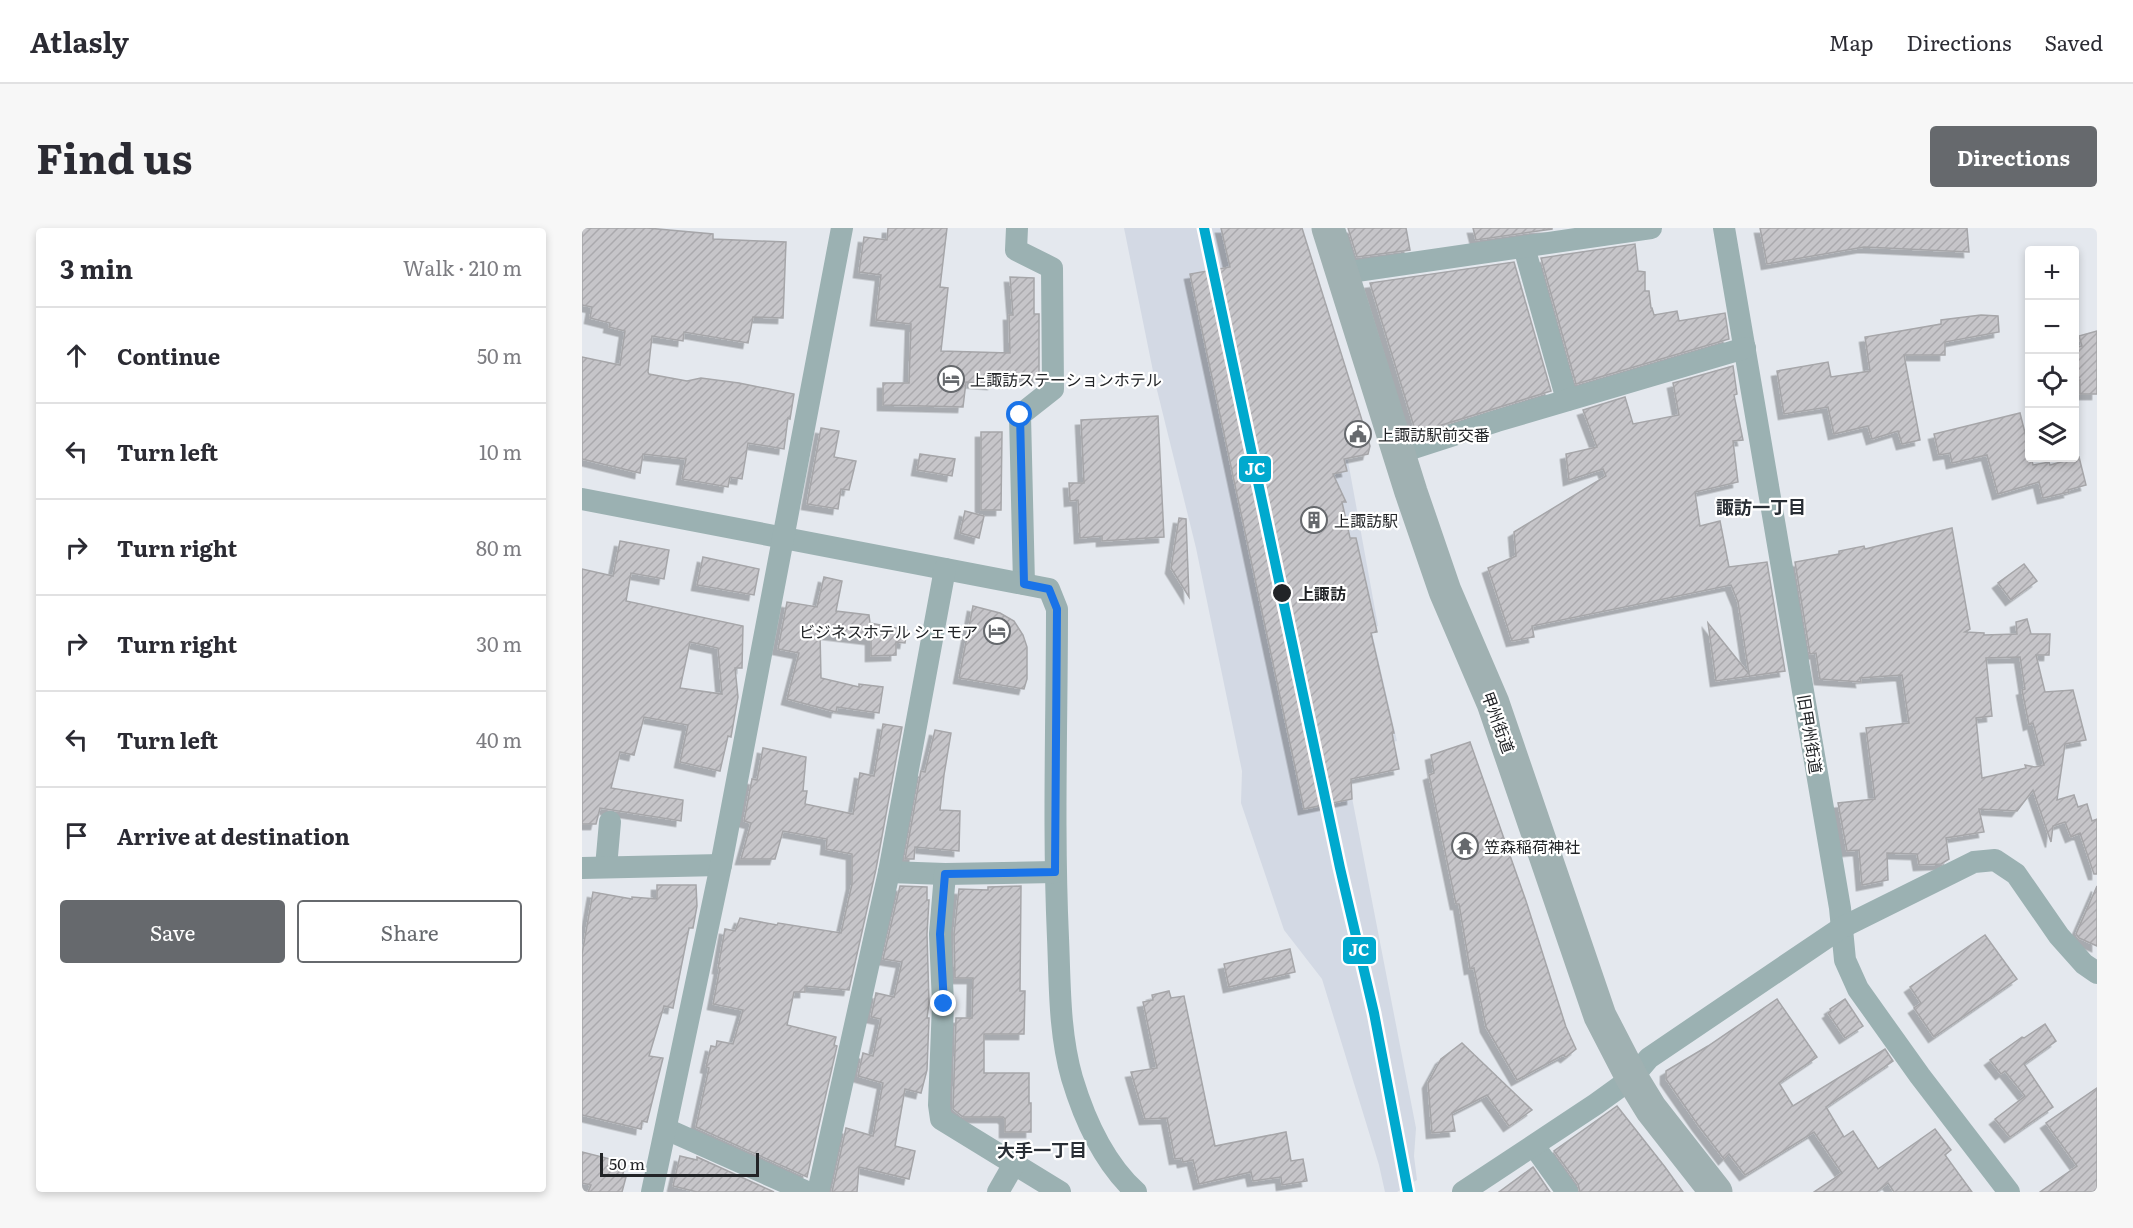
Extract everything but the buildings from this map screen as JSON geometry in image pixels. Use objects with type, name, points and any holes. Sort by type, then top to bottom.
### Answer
[{"type":"highway","name":"甲州街道","points":[[1328,228],[1398,453],[1445,591],[1493,703],[1600,1016],[1632,1078],[1652,1109],[1716,1192]]},
{"type":"street","points":[[652,1192],[721,865],[842,228]]},
{"type":"street","points":[[1017,228],[1016,250],[1052,268],[1053,389],[1020,415],[1024,584]]},
{"type":"street","points":[[1343,273],[1519,241],[1651,228]]},
{"type":"street","name":"旧甲州街道","points":[[1724,228],[1840,908],[1845,960],[1858,989],[1920,1076],[2009,1192]]},
{"type":"street","points":[[1519,241],[1567,400]]},
{"type":"street","points":[[1398,453],[1745,348]]},
{"type":"street","points":[[582,499],[1049,589],[1057,609],[1055,872],[1062,1027],[1072,1078],[1095,1137],[1122,1178],[1134,1191]]},
{"type":"street","points":[[818,1192],[889,872],[945,568]]},
{"type":"street","points":[[606,867],[610,822]]},
{"type":"street","points":[[1463,1192],[1632,1078],[1649,1058],[1841,928],[1974,862],[1995,860],[2016,874],[2059,936],[2084,964],[2097,973]]},
{"type":"street","points":[[582,868],[721,865]]},
{"type":"street","points":[[889,872],[945,874],[1055,872]]},
{"type":"street","points":[[945,874],[940,934],[944,1004],[939,1105],[941,1119],[1060,1192]]},
{"type":"street","points":[[666,1129],[807,1192]]},
{"type":"street","points":[[1534,1146],[1567,1192]]},
{"type":"street","points":[[999,1192],[1014,1164]]},
{"type":"shaded area","points":[[1124,228],[1236,228],[1346,450],[1378,626],[1371,628],[1397,741],[1349,752],[1348,777],[1416,1128],[1414,1156],[1417,1180],[1397,1192],[1385,1192],[1379,1165],[1322,979],[1284,930],[1241,803],[1242,771],[1196,548],[1156,386]]},
{"type":"transit line","name":"JC","points":[[1204,228],[1340,868],[1374,1013],[1408,1192]]},
{"type":"place","name":"上諏訪ステーションホテル","points":[[951,379]]},
{"type":"place","name":"上諏訪駅前交番","points":[[1358,434]]},
{"type":"place","name":"上諏訪駅","points":[[1314,520]]},
{"type":"place","name":"上諏訪","points":[[1282,593]]},
{"type":"place","name":"ビジネスホテル シェモア","points":[[997,631]]},
{"type":"place","name":"笠森稲荷神社","points":[[1465,846]]},
{"type":"district","name":"諏訪一丁目","points":[[1761,506]]},
{"type":"district","name":"大手一丁目","points":[[1042,1149]]},
{"type":"route","points":[[944,1004],[940,934],[945,874],[1055,872],[1057,609],[1049,589],[1024,584],[1020,415]]}]
